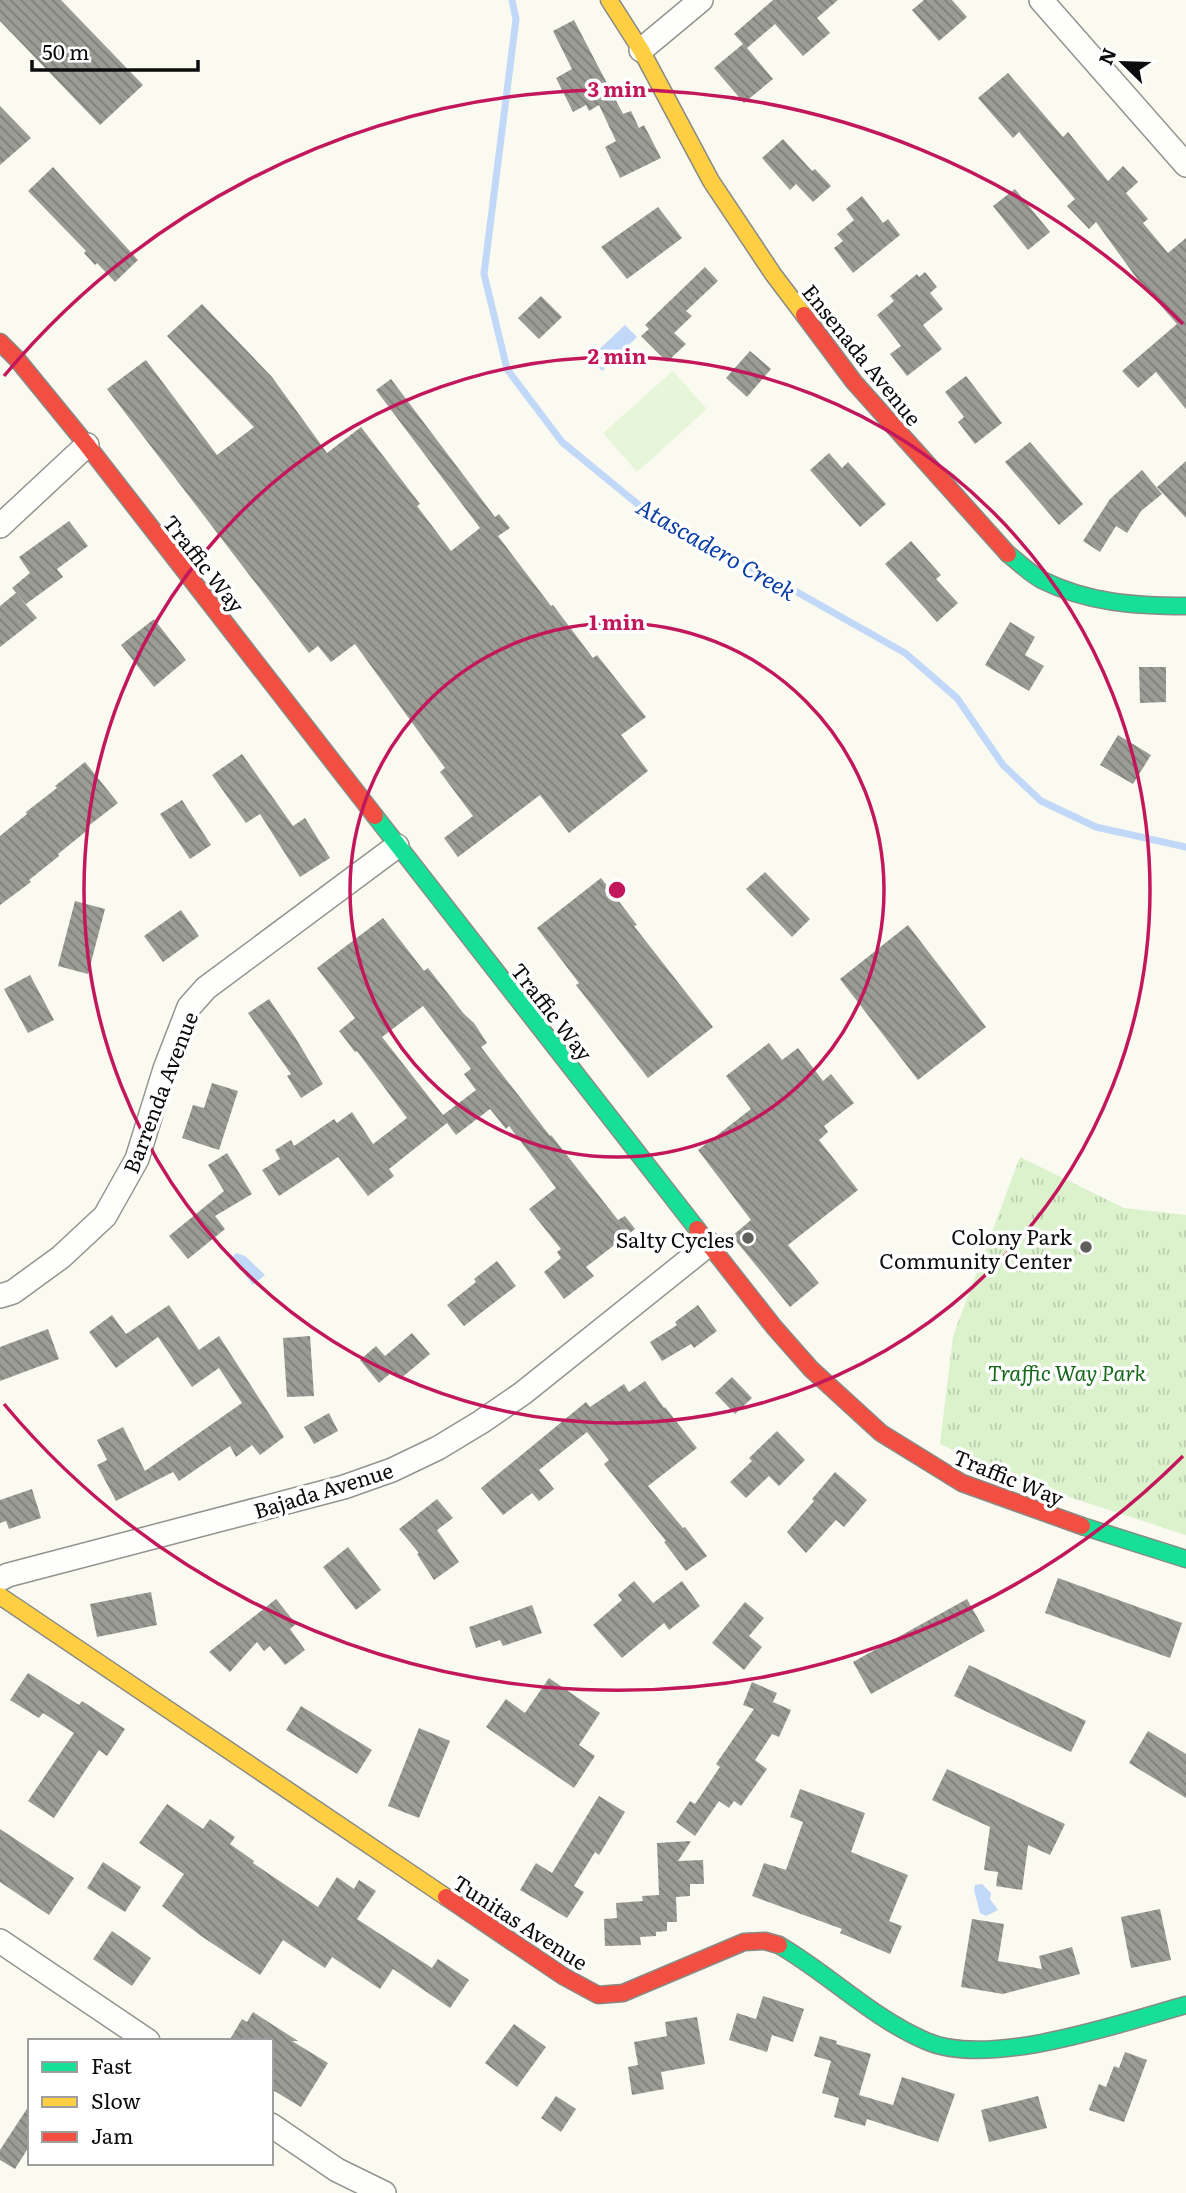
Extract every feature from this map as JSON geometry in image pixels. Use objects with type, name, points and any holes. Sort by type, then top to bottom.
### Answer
[{"type":"street","name":"Ensenada Avenue","points":[[609,0],[641,50],[711,181],[773,274],[854,382],[1001,548],[1041,580],[1099,601],[1137,606],[1186,606]]},
{"type":"street","points":[[641,50],[701,0]]},
{"type":"street","points":[[1041,0],[1186,165]]},
{"type":"street","name":"Traffic Way","points":[[0,342],[87,445],[397,846],[774,1327],[811,1369],[881,1433],[933,1467],[990,1494],[1055,1518],[1186,1559]]},
{"type":"street","points":[[0,526],[87,445]]},
{"type":"street","name":"Barrenda Avenue","points":[[0,1296],[13,1292],[61,1257],[105,1216],[137,1159],[165,1069],[189,1007],[206,988],[397,846]]},
{"type":"street","name":"Bajada Avenue","points":[[0,1579],[344,1487],[438,1448],[523,1393],[709,1244]]},
{"type":"street","name":"Tunitas Avenue","points":[[0,1596],[563,1976],[598,1995],[623,1993],[744,1942],[765,1941],[780,1945],[799,1957],[887,2020],[927,2042],[950,2048],[987,2050],[1076,2036],[1186,2005]]},
{"type":"street","points":[[0,1941],[145,2039]]},
{"type":"street","points":[[273,2126],[337,2170],[384,2193]]},
{"type":"green space","points":[[673,371],[707,409],[637,472],[603,433]]},
{"type":"green space","name":"Traffic Way Park","points":[[1020,1157],[1124,1208],[1186,1215],[1186,1535],[1023,1482],[940,1444],[953,1336]]},
{"type":"water","points":[[625,325],[637,337],[602,371],[590,358]]},
{"type":"water","points":[[236,1253],[245,1256],[265,1275],[253,1285],[235,1262],[233,1256]]},
{"type":"water","points":[[982,1884],[991,1893],[990,1899],[998,1910],[986,1916],[980,1913],[974,1890],[975,1885]]},
{"type":"building","points":[[0,0],[61,0],[143,85],[100,125],[0,21]]},
{"type":"building","points":[[773,0],[838,0],[817,18],[830,33],[803,56],[775,24],[747,48],[773,79],[744,103],[714,68],[743,44],[734,34]]},
{"type":"building","points":[[924,0],[952,0],[967,17],[939,41],[912,10]]},
{"type":"building","points":[[574,20],[623,114],[631,111],[639,128],[644,125],[661,158],[620,178],[605,147],[616,141],[599,105],[589,111],[586,105],[573,112],[556,78],[572,69],[553,31]]},
{"type":"building","points":[[1008,73],[1063,137],[1068,132],[1108,181],[1123,166],[1138,182],[1126,193],[1148,219],[1143,223],[1168,253],[1186,238],[1186,409],[1156,372],[1138,388],[1122,371],[1177,324],[1138,280],[1096,222],[1089,229],[1067,206],[1075,199],[1019,132],[1013,138],[978,98]]},
{"type":"building","points":[[0,106],[31,138],[0,165]]},
{"type":"building","points":[[783,139],[812,171],[815,169],[831,186],[813,202],[796,184],[790,190],[762,158]]},
{"type":"building","points":[[53,167],[138,260],[115,282],[97,263],[95,265],[84,253],[86,251],[28,191]]},
{"type":"building","points":[[1015,189],[1050,232],[1028,250],[993,206]]},
{"type":"building","points":[[862,196],[883,223],[888,219],[900,235],[853,273],[834,248],[843,241],[837,234],[854,220],[846,209]]},
{"type":"building","points":[[658,207],[682,238],[627,279],[601,247]]},
{"type":"building","points":[[705,267],[718,281],[686,311],[692,316],[674,333],[686,344],[667,362],[641,336],[649,329],[645,325]]},
{"type":"building","points":[[925,272],[937,287],[930,293],[943,309],[923,325],[942,349],[907,376],[890,354],[901,346],[877,315],[894,301],[890,296],[917,274],[919,277]]},
{"type":"building","points":[[541,296],[562,317],[539,339],[518,318]]},
{"type":"building","points":[[202,304],[272,377],[327,453],[361,427],[420,504],[417,506],[451,551],[480,528],[376,390],[391,379],[495,517],[499,514],[510,528],[498,536],[593,658],[597,655],[646,717],[621,735],[648,771],[569,833],[540,795],[458,857],[444,838],[473,816],[440,772],[445,768],[355,644],[331,662],[318,646],[309,653],[107,389],[146,360],[217,455],[254,427],[167,336]]},
{"type":"building","points":[[750,351],[771,369],[747,397],[726,378]]},
{"type":"building","points":[[966,376],[1002,423],[975,444],[958,422],[964,417],[945,392]]},
{"type":"building","points":[[1030,442],[1083,504],[1059,525],[1005,462]]},
{"type":"building","points":[[829,453],[842,468],[848,462],[886,504],[860,527],[810,470]]},
{"type":"building","points":[[1186,461],[1186,518],[1157,487]]},
{"type":"building","points":[[1142,470],[1162,494],[1141,511],[1127,533],[1116,526],[1100,552],[1083,541],[1110,499]]},
{"type":"building","points":[[69,521],[88,546],[57,569],[63,577],[26,604],[12,588],[30,573],[19,557]]},
{"type":"building","points":[[911,541],[941,575],[936,579],[958,603],[937,622],[885,564]]},
{"type":"building","points":[[16,593],[37,618],[0,647],[0,606]]},
{"type":"building","points":[[154,619],[186,660],[154,687],[121,645]]},
{"type":"building","points":[[1010,622],[1035,637],[1025,655],[1044,666],[1029,691],[985,665]]},
{"type":"building","points":[[1139,667],[1166,667],[1166,702],[1140,703]]},
{"type":"building","points":[[1118,735],[1151,755],[1133,784],[1100,765]]},
{"type":"building","points":[[242,754],[293,826],[305,818],[330,858],[300,877],[260,814],[246,823],[212,775]]},
{"type":"building","points":[[85,762],[118,803],[87,827],[89,829],[29,880],[31,882],[0,905],[0,836]]},
{"type":"building","points":[[182,800],[211,845],[190,859],[160,814]]},
{"type":"building","points":[[765,872],[810,919],[792,937],[746,889]]},
{"type":"building","points":[[601,878],[637,925],[634,926],[713,1027],[648,1078],[576,985],[579,983],[537,928]]},
{"type":"building","points":[[75,901],[105,909],[88,974],[58,966]]},
{"type":"building","points":[[181,910],[199,936],[163,962],[144,936]]},
{"type":"building","points":[[383,918],[424,971],[428,968],[474,1023],[487,1043],[481,1047],[550,1136],[618,1220],[625,1216],[635,1229],[586,1267],[594,1276],[564,1299],[544,1272],[561,1258],[557,1252],[561,1249],[529,1209],[556,1188],[509,1126],[506,1129],[490,1109],[456,1135],[447,1123],[389,1169],[394,1176],[368,1196],[338,1157],[279,1196],[262,1170],[280,1159],[275,1150],[291,1140],[294,1146],[334,1119],[337,1123],[352,1112],[373,1144],[407,1118],[339,1031],[355,1018],[317,968]],"holes":[[[423,1006],[471,1069],[464,1074],[476,1090],[443,1115],[382,1037]]]},
{"type":"building","points":[[908,925],[986,1027],[918,1080],[840,979]]},
{"type":"building","points":[[30,975],[54,1020],[28,1033],[4,989]]},
{"type":"building","points":[[269,999],[323,1084],[301,1098],[287,1076],[291,1074],[248,1013]]},
{"type":"building","points":[[769,1043],[782,1060],[798,1048],[823,1081],[831,1074],[854,1103],[824,1126],[828,1132],[819,1140],[858,1190],[788,1245],[819,1283],[790,1307],[732,1236],[751,1220],[698,1150],[751,1109],[726,1076]]},
{"type":"building","points":[[212,1083],[238,1091],[219,1150],[182,1138],[193,1105],[204,1108]]},
{"type":"building","points":[[227,1153],[252,1194],[215,1216],[225,1229],[188,1259],[169,1236],[224,1191],[208,1165]]},
{"type":"building","points":[[497,1261],[516,1286],[464,1326],[447,1305]]},
{"type":"building","points":[[169,1305],[199,1350],[219,1336],[284,1437],[260,1455],[252,1445],[236,1457],[230,1446],[179,1481],[173,1472],[116,1501],[97,1465],[107,1460],[97,1440],[123,1427],[145,1471],[242,1403],[219,1368],[192,1387],[158,1337],[116,1368],[89,1332],[112,1315],[126,1334]]},
{"type":"building","points":[[698,1305],[717,1331],[694,1348],[691,1344],[662,1361],[650,1342],[677,1325],[675,1322]]},
{"type":"building","points":[[48,1329],[59,1359],[0,1381],[0,1347]]},
{"type":"building","points":[[412,1333],[430,1354],[400,1379],[393,1371],[379,1383],[360,1360],[376,1346],[385,1356]]},
{"type":"building","points":[[310,1336],[314,1396],[287,1397],[283,1338]]},
{"type":"building","points":[[732,1377],[752,1398],[735,1414],[715,1393]]},
{"type":"building","points":[[645,1381],[697,1448],[648,1486],[707,1556],[686,1571],[664,1542],[666,1541],[604,1464],[609,1460],[587,1432],[539,1470],[554,1489],[539,1501],[532,1493],[503,1515],[481,1488],[586,1402],[590,1407],[624,1384],[629,1392]]},
{"type":"building","points":[[329,1413],[338,1431],[314,1444],[304,1427]]},
{"type":"building","points":[[777,1431],[805,1460],[779,1486],[769,1476],[746,1498],[730,1482],[752,1461],[749,1458]]},
{"type":"building","points":[[835,1472],[867,1500],[844,1527],[836,1520],[806,1553],[787,1532]]},
{"type":"building","points":[[32,1489],[41,1518],[9,1529],[6,1521],[0,1523],[0,1500]]},
{"type":"building","points":[[437,1499],[453,1518],[437,1530],[459,1562],[434,1580],[417,1554],[419,1553],[399,1529]]},
{"type":"building","points":[[348,1547],[381,1590],[356,1610],[323,1567]]},
{"type":"building","points":[[1058,1578],[1182,1623],[1170,1658],[1045,1613]]},
{"type":"building","points":[[634,1581],[653,1603],[682,1581],[700,1606],[669,1630],[664,1623],[622,1658],[593,1625],[622,1600],[618,1595]]},
{"type":"building","points":[[151,1592],[157,1625],[97,1637],[90,1604]]},
{"type":"building","points":[[276,1599],[296,1624],[290,1629],[305,1650],[285,1665],[270,1646],[264,1651],[257,1642],[230,1672],[209,1652]]},
{"type":"building","points":[[967,1599],[985,1631],[871,1694],[853,1662]]},
{"type":"building","points":[[745,1602],[764,1618],[749,1636],[762,1647],[744,1670],[712,1643]]},
{"type":"building","points":[[532,1605],[542,1633],[503,1646],[500,1640],[476,1648],[469,1627]]},
{"type":"building","points":[[969,1665],[1086,1721],[1071,1752],[954,1696]]},
{"type":"building","points":[[28,1673],[79,1705],[82,1701],[125,1729],[107,1756],[99,1750],[54,1818],[28,1801],[74,1733],[43,1713],[39,1718],[10,1700]]},
{"type":"building","points":[[549,1678],[600,1713],[579,1745],[595,1756],[574,1788],[486,1727],[506,1699],[525,1713]]},
{"type":"building","points":[[752,1682],[777,1693],[773,1702],[791,1710],[779,1737],[772,1734],[755,1760],[767,1769],[741,1806],[734,1801],[729,1808],[719,1801],[695,1836],[676,1822],[690,1801],[695,1804],[720,1767],[716,1764],[754,1709],[743,1705]]},
{"type":"building","points":[[301,1706],[372,1750],[357,1774],[286,1730]]},
{"type":"building","points":[[419,1728],[450,1741],[419,1818],[388,1806]]},
{"type":"building","points":[[1148,1731],[1186,1754],[1186,1798],[1129,1763]]},
{"type":"building","points":[[947,1769],[1065,1824],[1050,1855],[1028,1845],[1022,1890],[996,1886],[998,1872],[984,1870],[990,1827],[932,1800]]},
{"type":"building","points":[[800,1789],[865,1813],[851,1852],[908,1875],[889,1921],[902,1926],[890,1954],[840,1933],[842,1929],[752,1896],[764,1863],[786,1870],[803,1822],[790,1817]]},
{"type":"building","points":[[599,1796],[625,1812],[599,1855],[595,1852],[574,1886],[584,1892],[567,1918],[520,1890],[536,1863],[552,1873]]},
{"type":"building","points":[[167,1804],[203,1829],[210,1819],[235,1837],[230,1844],[254,1861],[253,1863],[318,1907],[337,1877],[354,1889],[359,1880],[376,1891],[357,1919],[432,1968],[438,1959],[469,1980],[450,2008],[393,1969],[380,1989],[332,1957],[325,1968],[283,1940],[260,1975],[162,1906],[184,1874],[139,1843]]},
{"type":"building","points":[[0,1829],[74,1878],[49,1915],[0,1882]]},
{"type":"building","points":[[691,1841],[678,1861],[703,1860],[704,1884],[690,1884],[690,1896],[676,1897],[677,1922],[667,1922],[667,1931],[656,1932],[656,1936],[640,1937],[641,1945],[605,1946],[604,1919],[617,1918],[616,1903],[643,1901],[642,1896],[659,1895],[657,1843]]},
{"type":"building","points":[[103,1862],[141,1887],[125,1912],[87,1888]]},
{"type":"building","points":[[1160,1909],[1171,1960],[1131,1968],[1121,1917]]},
{"type":"building","points":[[972,1919],[1004,1924],[998,1961],[1042,1969],[1039,1956],[1072,1947],[1080,1974],[1003,1994],[961,1987]]},
{"type":"building","points":[[112,1931],[151,1958],[132,1986],[93,1959]]},
{"type":"building","points":[[763,1996],[804,2009],[793,2042],[772,2035],[767,2052],[729,2040],[737,2013],[756,2019]]},
{"type":"building","points":[[253,2012],[328,2063],[301,2107],[273,2090],[273,2039],[230,2039],[242,2019],[247,2022]]},
{"type":"building","points":[[697,2017],[705,2064],[661,2072],[664,2089],[632,2095],[628,2067],[638,2065],[634,2042],[667,2036],[665,2022]]},
{"type":"building","points":[[514,2024],[546,2047],[517,2087],[485,2063]]},
{"type":"building","points":[[820,2036],[837,2041],[836,2044],[871,2054],[859,2095],[893,2105],[902,2077],[955,2094],[938,2142],[867,2119],[865,2126],[834,2117],[839,2098],[822,2093],[831,2061],[814,2056]]},
{"type":"building","points":[[1125,2052],[1147,2060],[1124,2122],[1089,2110],[1099,2084],[1106,2087],[1114,2066],[1119,2068]]},
{"type":"building","points":[[556,2096],[576,2109],[561,2132],[541,2118]]},
{"type":"building","points":[[1038,2096],[1047,2128],[989,2142],[981,2110]]},
{"type":"building","points":[[28,2107],[28,2148],[15,2169],[0,2160],[0,2150]]},
{"type":"waterway","name":"Atascadero Creek","points":[[512,0],[516,19],[484,274],[507,369],[562,442],[651,515],[905,653],[957,698],[1003,765],[1041,801],[1096,827],[1186,847]]},
{"type":"traffic: fast","points":[[1008,554],[1038,577],[1077,594],[1112,602],[1186,606]]},
{"type":"traffic: fast","points":[[375,816],[697,1229]]},
{"type":"traffic: fast","points":[[1082,1526],[1186,1559]]},
{"type":"traffic: fast","points":[[779,1945],[887,2020],[926,2041],[953,2048],[984,2050],[1019,2047],[1092,2032],[1186,2005]]},
{"type":"traffic: slow","points":[[609,0],[641,50],[711,181],[804,315]]},
{"type":"traffic: slow","points":[[0,1596],[446,1897]]},
{"type":"traffic: jam","points":[[804,315],[854,382],[1008,554]]},
{"type":"traffic: jam","points":[[0,342],[87,445],[375,816]]},
{"type":"traffic: jam","points":[[697,1229],[774,1327],[811,1369],[881,1433],[962,1483],[1082,1526]]},
{"type":"traffic: jam","points":[[446,1897],[563,1976],[598,1995],[623,1993],[744,1942],[765,1941],[779,1945]]},
{"type":"place","name":"Salty Cycles","points":[[748,1238]]},
{"type":"place","name":"Colony Park Community Center","points":[[1086,1247]]}]
